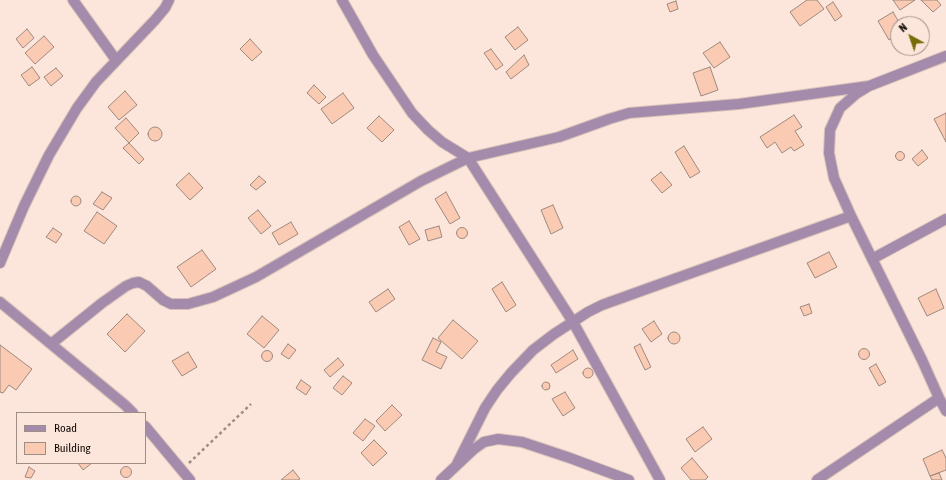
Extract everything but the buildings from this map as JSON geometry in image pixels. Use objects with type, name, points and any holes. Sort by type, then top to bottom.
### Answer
[{"type":"street","points":[[73,0],[116,60]]},
{"type":"street","points":[[0,263],[24,206],[53,148],[77,108],[96,82],[155,20],[165,8],[169,0]]},
{"type":"street","points":[[342,0],[373,55],[412,112],[428,130],[442,142],[468,158],[573,322],[660,480]]},
{"type":"street","points":[[946,56],[869,86],[856,94],[840,108],[830,130],[830,153],[834,178],[946,411]]},
{"type":"street","points":[[51,344],[102,303],[126,286],[133,283],[139,282],[147,286],[163,300],[171,304],[188,304],[213,297],[256,277],[420,181],[468,158],[559,137],[609,118],[629,113],[739,104],[869,86]]},
{"type":"street","points":[[457,464],[485,408],[497,390],[533,350],[573,322],[602,305],[851,216]]},
{"type":"street","points":[[872,259],[946,219]]},
{"type":"street","points":[[0,302],[125,404],[132,412]]},
{"type":"street","points":[[817,480],[939,398]]},
{"type":"street","points":[[146,427],[190,480]]},
{"type":"street","points":[[441,480],[474,449],[484,442],[498,439],[522,442],[630,480]]},
{"type":"path","points":[[187,465],[251,404]]}]
